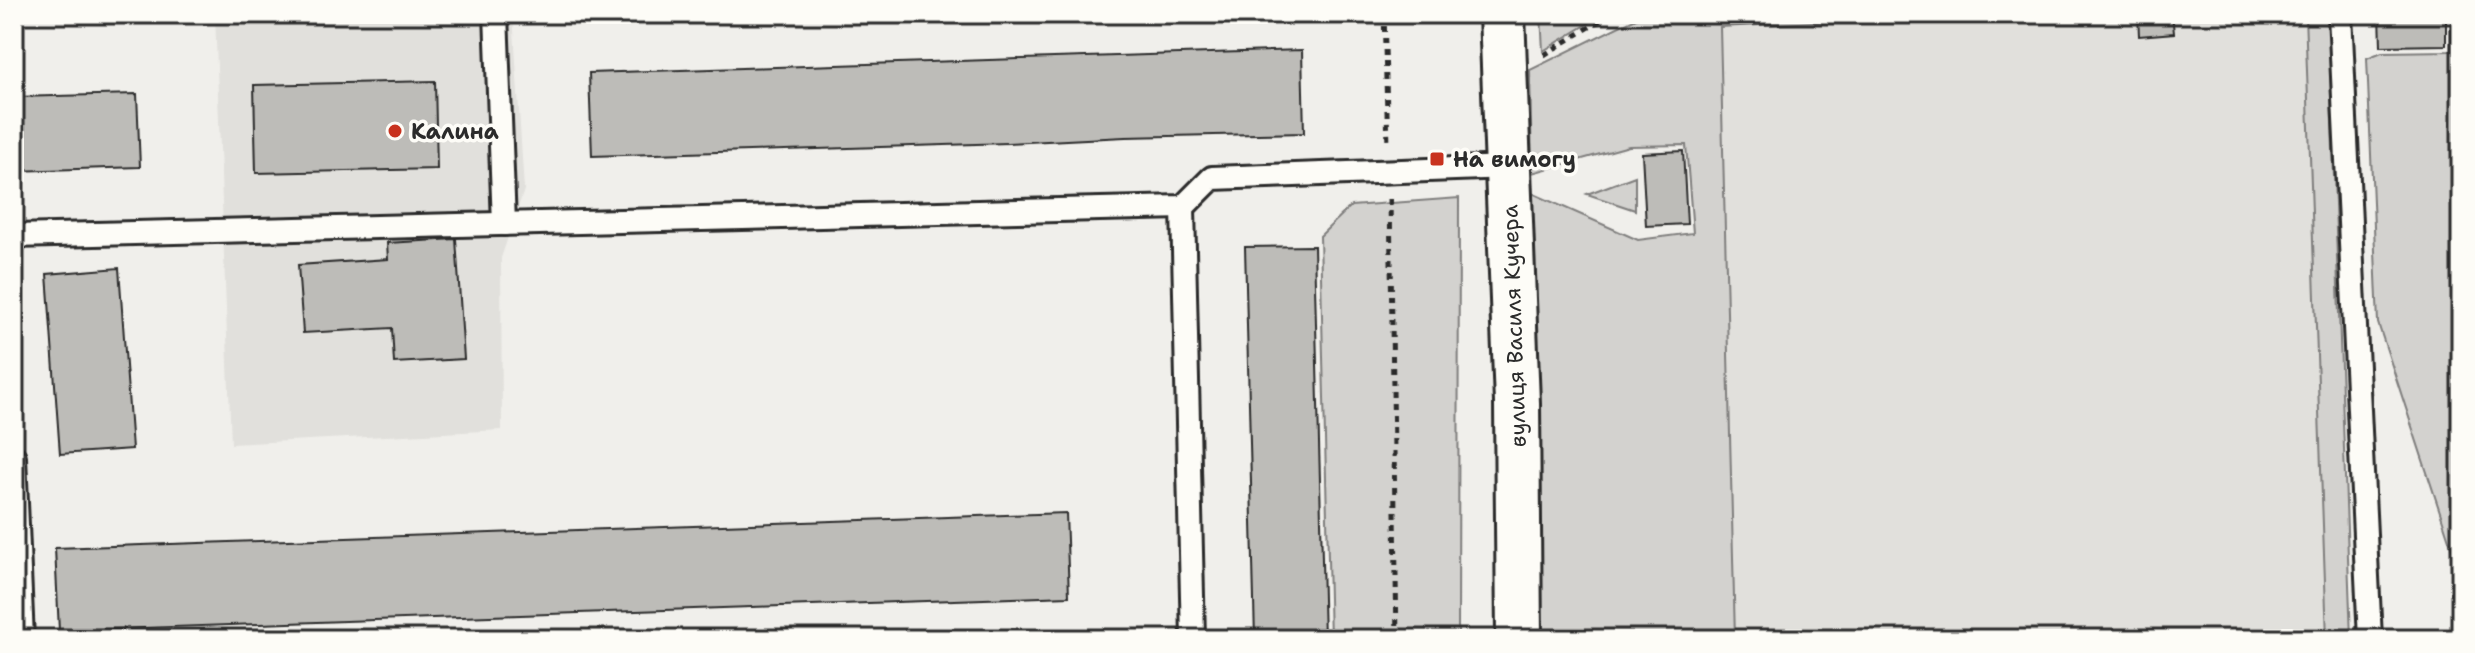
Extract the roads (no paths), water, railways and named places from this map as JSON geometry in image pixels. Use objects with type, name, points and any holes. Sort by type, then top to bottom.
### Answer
[{"type":"street","name":"вулиця Василя Кучера","points":[[1502,14],[1517,403],[1519,639]]},
{"type":"lane","points":[[496,14],[504,224]]},
{"type":"lane","points":[[2340,14],[2370,639]]},
{"type":"lane","points":[[14,236],[1183,207],[1212,178],[1509,167]]},
{"type":"lane","points":[[1183,207],[1193,639]]},
{"type":"lane","points":[[14,457],[22,639]]},
{"type":"place","name":"Калина","points":[[395,131]]},
{"type":"place","name":"На вимогу","points":[[1437,159]]}]
